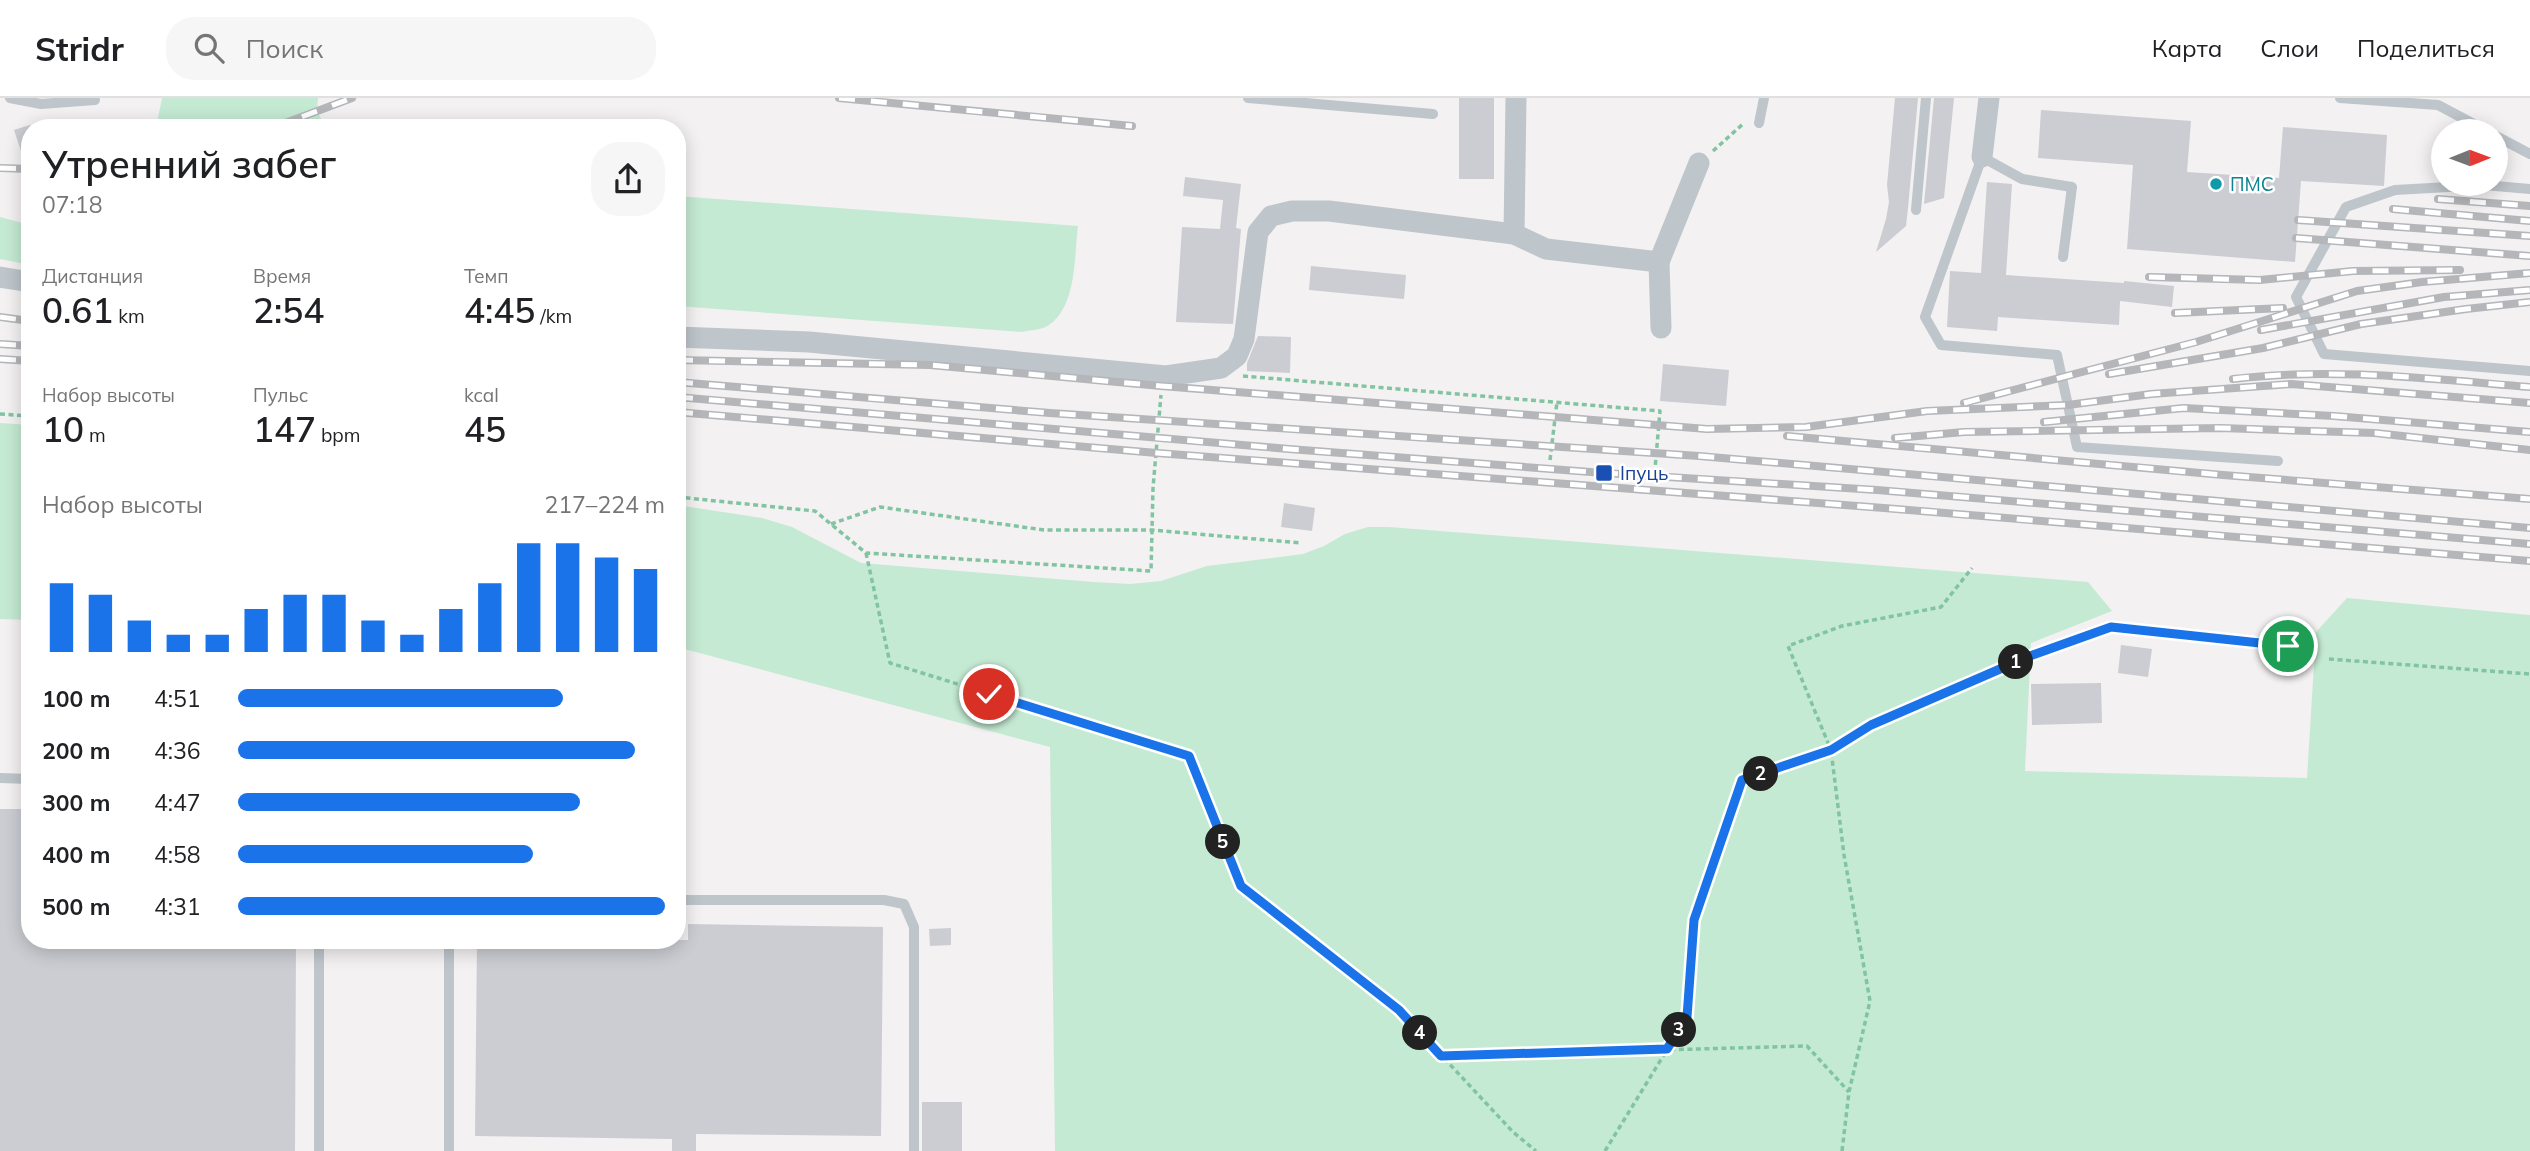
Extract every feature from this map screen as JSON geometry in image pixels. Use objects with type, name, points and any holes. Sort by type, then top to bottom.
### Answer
[{"type":"street","points":[[1514,234],[1516,98]]},
{"type":"street","points":[[1982,157],[1989,98]]},
{"type":"street","points":[[1661,328],[1659,262],[1699,163]]},
{"type":"street","points":[[686,337],[809,342],[1166,376],[1222,368],[1237,356],[1244,339],[1258,232],[1271,216],[1292,211],[1329,211],[1514,234],[1546,249],[1659,262]]},
{"type":"street","points":[[0,277],[21,280]]},
{"type":"lane","points":[[10,98],[41,103],[95,100]]},
{"type":"lane","points":[[1248,98],[1433,114]]},
{"type":"lane","points":[[1916,210],[1926,98]]},
{"type":"lane","points":[[2340,98],[2438,105],[2464,119]]},
{"type":"lane","points":[[1759,123],[1763,103]]},
{"type":"lane","points":[[2508,142],[2530,154]]},
{"type":"lane","points":[[2063,257],[2072,187],[2022,179],[1982,157],[1926,317],[1941,345],[2057,355],[2077,447],[2278,461]]},
{"type":"lane","points":[[2530,189],[2484,185],[2395,190],[2346,207],[2296,297],[2323,354],[2530,371]]},
{"type":"lane","points":[[0,778],[21,779]]},
{"type":"lane","points":[[686,900],[884,900],[904,904],[914,927],[914,1151]]},
{"type":"lane","points":[[319,949],[319,1151]]},
{"type":"lane","points":[[449,949],[449,1151]]},
{"type":"path","points":[[1699,163],[1763,103]]},
{"type":"path","points":[[1222,368],[1246,377],[1660,411],[1655,469]]},
{"type":"path","points":[[686,498],[815,511],[866,553],[1151,571],[1160,397],[1166,376]]},
{"type":"path","points":[[1550,460],[1557,402]]},
{"type":"path","points":[[0,414],[21,415]]},
{"type":"path","points":[[831,524],[880,507],[1044,530],[1152,530],[1301,543]]},
{"type":"path","points":[[866,553],[890,663],[1189,756],[1241,886],[1399,1010],[1513,1132],[1536,1151]]},
{"type":"path","points":[[1842,1151],[1849,1092],[1870,1001],[1844,855],[1831,750],[1788,646],[1842,626],[1941,607],[1972,568]]},
{"type":"path","points":[[1605,1151],[1687,1017],[1694,920],[1742,780],[1831,750],[1871,725],[2030,656],[2111,627],[2288,646]]},
{"type":"path","points":[[2329,659],[2530,674]]},
{"type":"path","points":[[1441,1056],[1807,1046],[1849,1092]]},
{"type":"green space","points":[[162,98],[318,98],[317,110],[321,119],[158,119]]},
{"type":"green space","points":[[686,197],[1078,226],[1072,280],[1065,306],[1049,325],[1022,332],[686,307]]},
{"type":"green space","points":[[0,217],[21,223],[21,263],[0,259]]},
{"type":"green space","points":[[0,423],[21,424],[21,620],[0,619]]},
{"type":"green space","points":[[686,506],[762,518],[792,527],[861,563],[1130,584],[1161,581],[1207,566],[1303,554],[1345,534],[1368,527],[2088,582],[2112,611],[2031,643],[2025,771],[2307,778],[2316,632],[2347,598],[2530,615],[2530,1151],[1055,1151],[1050,747],[686,649]]},
{"type":"building","points":[[1459,98],[1494,98],[1494,179],[1459,179]]},
{"type":"building","points":[[1895,98],[1918,98],[1906,226],[1876,252],[1889,202],[1887,185]]},
{"type":"building","points":[[1934,98],[1954,98],[1944,198],[1924,204]]},
{"type":"building","name":"ПМС","points":[[2041,110],[2191,121],[2187,172],[2279,178],[2283,127],[2387,135],[2384,186],[2301,181],[2295,262],[2127,249],[2133,165],[2038,158]]},
{"type":"building","points":[[21,128],[21,151],[14,130]]},
{"type":"building","points":[[1185,177],[1241,184],[1236,228],[1241,229],[1233,324],[1176,322],[1182,227],[1220,229],[1223,200],[1183,196]]},
{"type":"building","points":[[1987,182],[2012,184],[2006,275],[2174,286],[2172,307],[2120,301],[2119,325],[1998,317],[1997,331],[1947,327],[1950,271],[1981,273]]},
{"type":"building","points":[[1311,266],[1406,275],[1404,299],[1309,290]]},
{"type":"building","points":[[1258,336],[1291,337],[1290,373],[1247,371],[1247,363]]},
{"type":"building","points":[[1663,364],[1729,370],[1726,406],[1660,401]]},
{"type":"building","points":[[1284,503],[1315,508],[1312,531],[1281,527]]},
{"type":"building","points":[[2121,645],[2152,649],[2148,677],[2118,673]]},
{"type":"building","points":[[2101,683],[2102,723],[2032,725],[2031,684]]},
{"type":"building","points":[[0,809],[21,809],[21,949],[296,949],[295,1151],[0,1151]]},
{"type":"building","points":[[688,924],[883,927],[881,1136],[696,1134],[696,1151],[672,1151],[672,1139],[475,1136],[477,949],[686,949]]},
{"type":"building","points":[[951,928],[951,945],[930,946],[929,929]]},
{"type":"building","points":[[922,1102],[962,1102],[962,1151],[922,1151]]},
{"type":"railway","points":[[296,119],[352,98]]},
{"type":"railway","points":[[839,98],[1132,126]]},
{"type":"railway","points":[[0,168],[21,169]]},
{"type":"railway","points":[[2438,199],[2530,206]]},
{"type":"railway","points":[[2393,209],[2530,221]]},
{"type":"railway","points":[[2298,220],[2530,236]]},
{"type":"railway","points":[[2296,238],[2530,256]]},
{"type":"railway","points":[[2149,277],[2260,280],[2353,271],[2460,270]]},
{"type":"railway","points":[[1964,403],[2196,342],[2357,291],[2422,282],[2530,273]]},
{"type":"railway","points":[[2261,330],[2444,297],[2530,290]]},
{"type":"railway","points":[[2109,374],[2263,348],[2361,324],[2530,302]]},
{"type":"railway","points":[[2175,313],[2283,308]]},
{"type":"railway","points":[[0,317],[21,320]]},
{"type":"railway","points":[[0,344],[21,345]]},
{"type":"railway","points":[[0,359],[21,360]]},
{"type":"railway","points":[[686,360],[930,365],[1707,429],[1806,427],[1927,411],[2068,405],[2151,394],[2291,384],[2530,403]]},
{"type":"railway","points":[[2233,379],[2344,374],[2530,387]]},
{"type":"railway","points":[[686,383],[1050,413],[1699,456],[2530,528]]},
{"type":"railway","points":[[686,398],[1289,449],[1877,490],[2530,544]]},
{"type":"railway","points":[[2044,422],[2184,408],[2334,416],[2530,432]]},
{"type":"railway","points":[[686,413],[1157,453],[1884,508],[2530,561]]},
{"type":"railway","points":[[1895,438],[1964,432],[2220,428],[2375,433],[2530,450]]},
{"type":"railway","points":[[1787,436],[2530,499]]},
{"type":"place","name":"ПМС","points":[[2216,184]]},
{"type":"place","name":"Іпуць","points":[[1604,473]]},
{"type":"route","points":[[989,694],[1189,756],[1241,886],[1399,1010],[1441,1056],[1667,1049],[1687,1017],[1694,920],[1742,780],[1831,750],[1871,725],[2030,656],[2111,627],[2288,646]]}]
